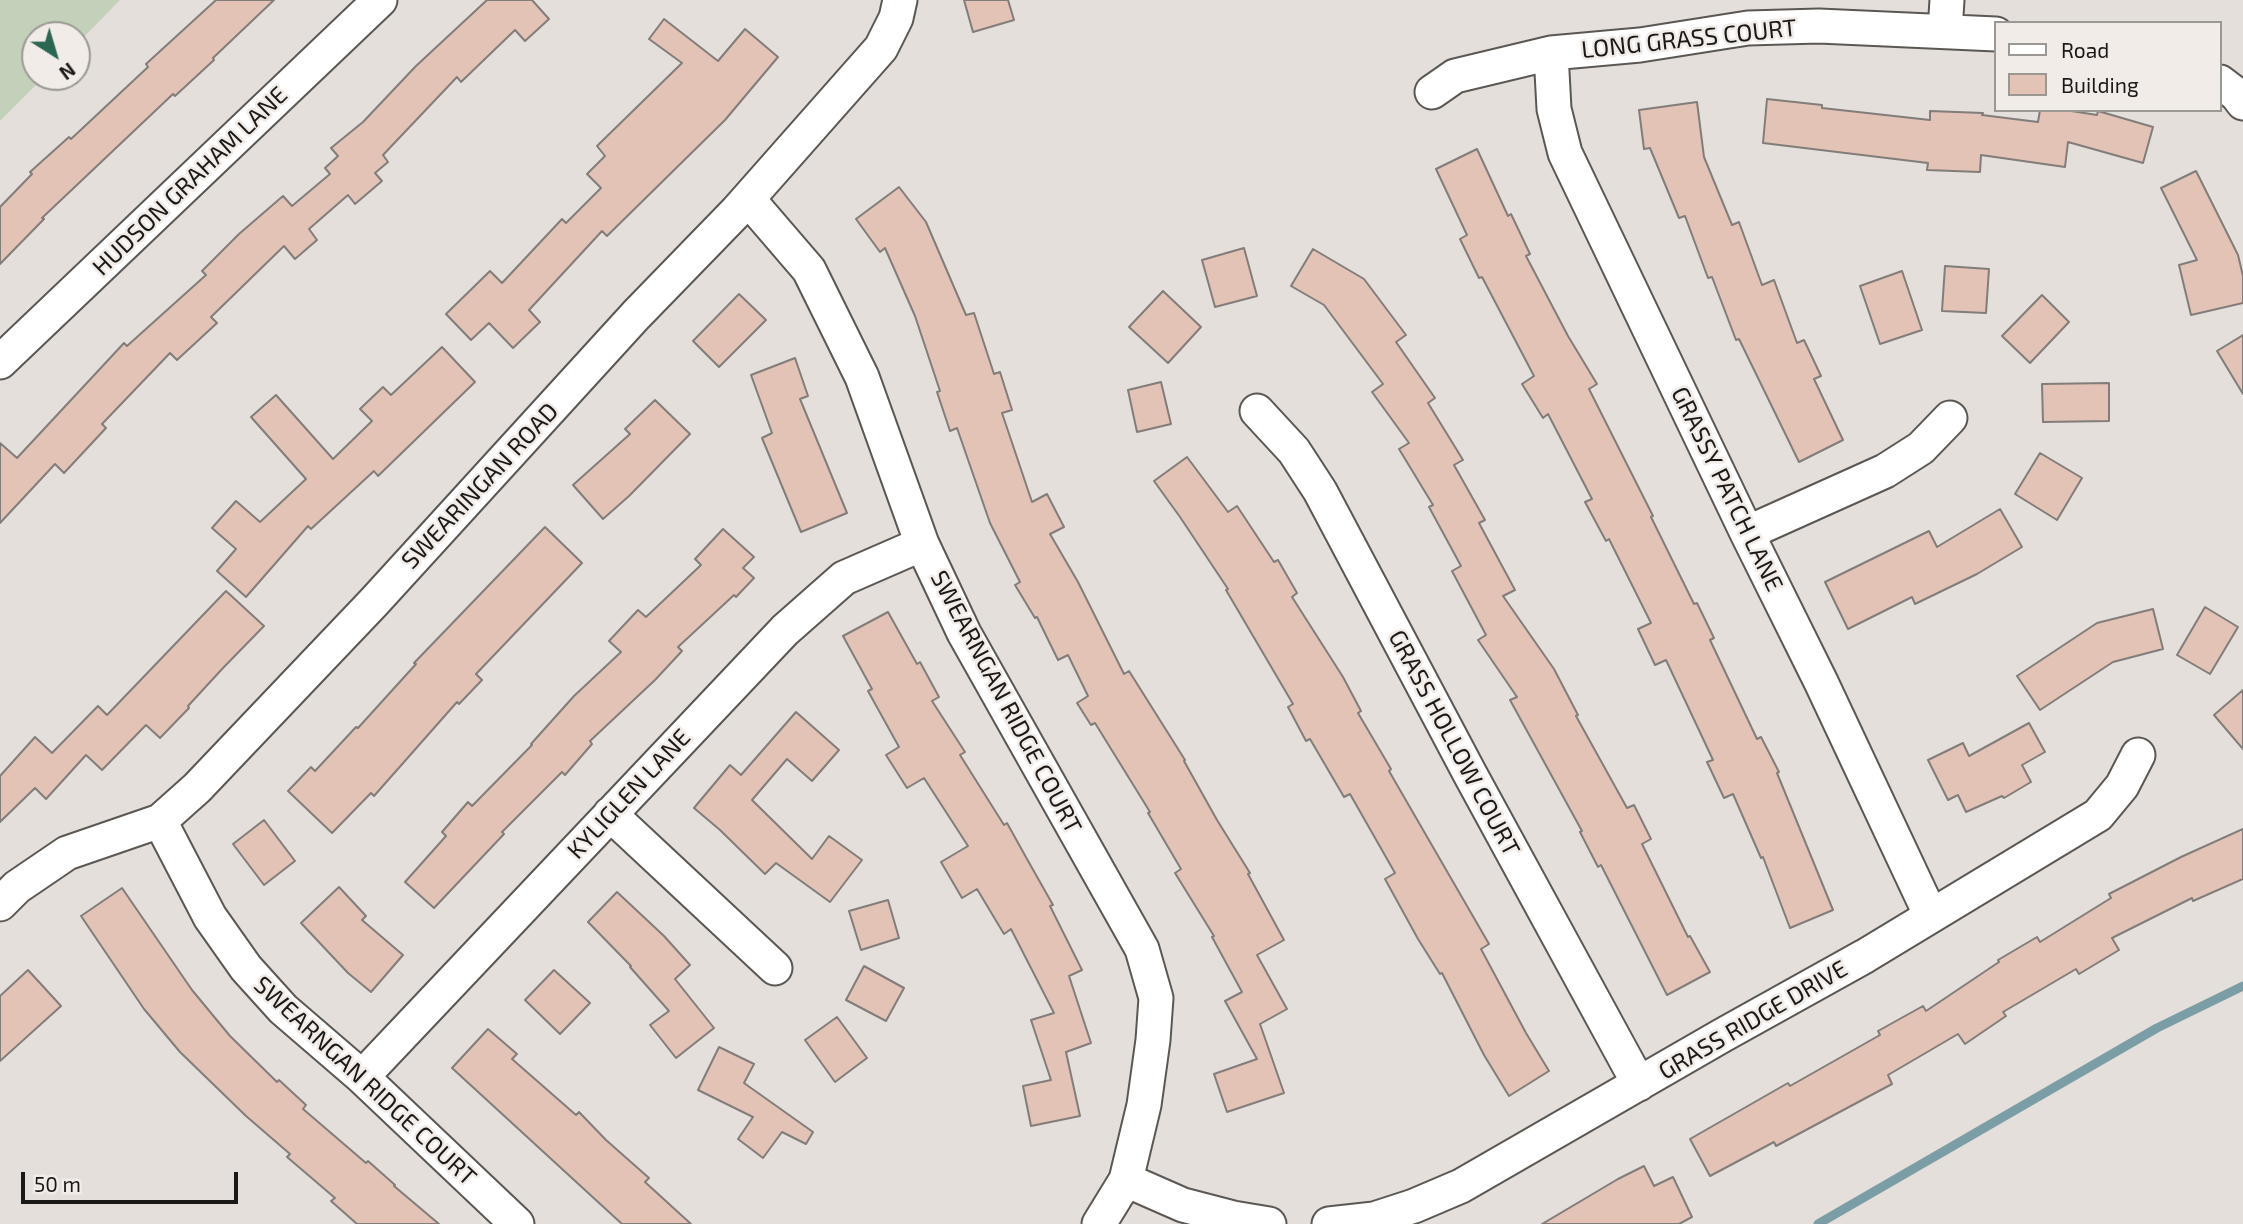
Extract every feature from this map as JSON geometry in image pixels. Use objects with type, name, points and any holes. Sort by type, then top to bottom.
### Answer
[{"type":"street","name":"HUDSON GRAHAM LANE","points":[[0,362],[380,0]]},
{"type":"street","name":"SWEARINGAN ROAD","points":[[0,904],[17,887],[67,853],[160,821],[197,788],[374,602],[636,315],[748,199],[881,48],[896,18],[900,0]]},
{"type":"street","name":"LONG GRASS COURT","points":[[1432,92],[1455,76],[1551,53],[1640,45],[1748,28],[1819,26],[1946,16],[1994,33]]},
{"type":"street","name":"GRASSY PATCH LANE","points":[[1551,53],[1554,109],[1565,153],[1931,916]]},
{"type":"street","points":[[2222,84],[2243,103]]},
{"type":"street","name":"SWEARNGAN RIDGE COURT","points":[[748,199],[809,270],[835,319],[862,377],[922,544],[964,633],[1142,949],[1156,998],[1144,1105],[1126,1180],[1099,1224]]},
{"type":"street","name":"GRASS HOLLOW COURT","points":[[1257,411],[1294,451],[1320,491],[1639,1084]]},
{"type":"street","points":[[1747,533],[1885,471],[1921,448],[1950,418]]},
{"type":"street","name":"KYLIGLEN LANE","points":[[362,1077],[785,630],[845,578],[922,544]]},
{"type":"street","name":"GRASS RIDGE DRIVE","points":[[1329,1224],[1374,1219],[1461,1186],[1865,956],[2098,815],[2122,786],[2138,755]]},
{"type":"street","points":[[610,814],[775,968]]},
{"type":"street","name":"SWEARNGAN RIDGE COURT","points":[[160,821],[210,917],[246,968],[283,1009],[362,1077],[517,1224]]},
{"type":"street","points":[[1126,1180],[1182,1205],[1269,1224]]},
{"type":"green space","points":[[0,0],[120,0],[91,30],[91,21],[21,21],[21,91],[30,91],[0,121]]},
{"type":"building","points":[[216,0],[274,0],[213,58],[214,60],[175,96],[173,94],[42,218],[44,219],[0,264],[0,207],[32,174],[30,172],[69,137],[71,139],[148,67],[146,64]]},
{"type":"building","points":[[487,0],[532,0],[549,19],[525,41],[515,30],[461,82],[457,77],[383,155],[388,162],[375,173],[382,181],[355,204],[348,195],[309,229],[317,240],[295,259],[284,246],[211,317],[217,323],[177,360],[170,353],[102,424],[106,428],[64,473],[55,464],[0,523],[0,443],[17,458],[124,343],[127,346],[206,275],[202,271],[239,234],[283,196],[292,206],[330,174],[325,168],[338,156],[331,148],[363,122],[416,66]]},
{"type":"building","points":[[964,0],[1008,0],[1014,20],[973,32]]},
{"type":"building","points":[[664,19],[718,61],[745,29],[778,57],[725,120],[607,236],[602,231],[529,310],[540,322],[513,348],[489,323],[471,340],[446,314],[490,271],[502,283],[562,219],[566,223],[601,188],[587,174],[605,156],[597,146],[682,63],[649,39]]},
{"type":"building","points":[[1767,99],[1930,120],[1930,111],[1983,113],[1982,115],[2038,122],[2040,112],[2097,115],[2101,112],[2153,127],[2143,163],[2068,142],[2065,167],[1981,155],[1980,172],[1927,170],[1928,163],[1763,143]]},
{"type":"building","points":[[1697,102],[1704,157],[1732,225],[1739,222],[1762,285],[1774,280],[1797,343],[1804,340],[1821,376],[1814,379],[1843,440],[1799,462],[1739,339],[1736,340],[1712,277],[1708,278],[1685,216],[1679,218],[1650,148],[1644,149],[1639,110]]},
{"type":"building","points":[[1477,149],[1508,216],[1511,214],[1530,254],[1526,256],[1597,384],[1589,389],[1694,604],[1697,603],[1714,638],[1710,640],[1757,739],[1761,737],[1779,772],[1777,773],[1833,910],[1790,928],[1763,857],[1761,858],[1733,794],[1724,798],[1707,762],[1713,760],[1666,660],[1655,665],[1638,629],[1651,623],[1609,539],[1606,541],[1585,502],[1592,499],[1548,414],[1543,418],[1522,384],[1534,376],[1460,239],[1467,235],[1436,169]]},
{"type":"building","points":[[2196,171],[2238,255],[2243,276],[2243,303],[2191,315],[2179,265],[2197,260],[2161,188]]},
{"type":"building","points":[[899,187],[926,222],[966,315],[974,313],[994,374],[1000,372],[1012,410],[1002,413],[1032,502],[1047,494],[1064,527],[1050,534],[1078,582],[1124,674],[1129,671],[1185,760],[1217,820],[1250,873],[1248,874],[1284,940],[1257,955],[1287,1009],[1260,1024],[1284,1093],[1227,1112],[1214,1074],[1257,1059],[1225,1001],[1242,992],[1212,937],[1214,936],[1175,873],[1181,869],[1148,813],[1150,812],[1095,723],[1091,725],[1077,703],[1088,696],[1068,655],[1058,660],[1037,617],[1035,618],[1015,585],[1020,582],[990,523],[957,428],[950,431],[915,316],[885,248],[880,252],[856,219]]},
{"type":"building","points":[[1244,248],[1257,296],[1215,307],[1202,260]]},
{"type":"building","points":[[1313,249],[1364,279],[1406,335],[1396,342],[1435,398],[1428,403],[1463,460],[1454,465],[1485,520],[1479,523],[1515,590],[1503,596],[1554,669],[1578,715],[1576,716],[1627,808],[1634,805],[1651,839],[1642,844],[1688,937],[1690,936],[1710,972],[1667,995],[1601,865],[1598,867],[1580,832],[1582,831],[1510,700],[1517,697],[1478,640],[1486,635],[1452,571],[1461,566],[1429,507],[1433,505],[1399,449],[1409,443],[1372,392],[1383,384],[1324,305],[1291,286]]},
{"type":"building","points":[[1945,266],[1989,269],[1986,313],[1942,311]]},
{"type":"building","points":[[1902,271],[1922,330],[1880,344],[1860,286]]},
{"type":"building","points":[[1163,291],[1201,327],[1168,363],[1129,327]]},
{"type":"building","points":[[739,294],[766,320],[719,367],[693,341]]},
{"type":"building","points":[[2042,295],[2069,322],[2030,363],[2002,336]]},
{"type":"building","points":[[2243,335],[2243,394],[2217,351]]},
{"type":"building","points":[[442,347],[475,382],[378,476],[374,471],[311,529],[308,526],[246,597],[217,571],[236,549],[212,528],[236,501],[260,522],[306,479],[251,417],[276,395],[333,459],[372,421],[360,409],[383,387],[391,395]]},
{"type":"building","points":[[795,358],[808,396],[800,399],[847,513],[801,532],[762,438],[772,433],[751,375]]},
{"type":"building","points":[[1161,382],[1171,424],[1137,432],[1128,390]]},
{"type":"building","points":[[2109,383],[2109,421],[2043,422],[2042,384]]},
{"type":"building","points":[[655,400],[690,434],[603,519],[573,485],[630,434],[625,429]]},
{"type":"building","points":[[2040,453],[2082,478],[2057,520],[2015,494]]},
{"type":"building","points":[[1187,457],[1228,512],[1237,506],[1274,562],[1278,560],[1297,593],[1292,597],[1343,677],[1361,711],[1358,713],[1391,769],[1389,771],[1489,944],[1481,949],[1549,1071],[1509,1096],[1484,1055],[1442,973],[1440,974],[1418,939],[1385,879],[1395,873],[1350,794],[1344,797],[1310,739],[1306,741],[1288,707],[1293,704],[1226,590],[1228,589],[1154,481]]},
{"type":"building","points":[[2000,509],[2022,547],[1977,574],[1915,604],[1912,597],[1848,629],[1825,582],[1929,531],[1937,547]]},
{"type":"building","points":[[545,527],[582,563],[476,674],[482,680],[459,704],[457,702],[374,796],[371,793],[332,833],[288,791],[311,767],[315,771],[356,727],[358,728],[416,664],[414,663]]},
{"type":"building","points":[[723,529],[754,557],[743,568],[754,578],[678,647],[682,651],[655,680],[590,741],[592,744],[565,775],[562,772],[502,832],[504,834],[434,908],[405,882],[446,836],[442,832],[468,802],[472,806],[532,745],[574,696],[621,652],[609,641],[638,610],[646,617],[701,565],[695,559]]},
{"type":"building","points":[[226,591],[264,626],[160,738],[146,725],[102,770],[86,755],[46,799],[35,788],[0,822],[0,776],[35,737],[52,753],[98,706],[107,715]]},
{"type":"building","points":[[2205,607],[2238,627],[2210,674],[2177,655]]},
{"type":"building","points":[[2153,609],[2163,649],[2113,662],[2040,710],[2017,676],[2097,623]]},
{"type":"building","points":[[888,612],[939,697],[932,701],[965,752],[960,755],[1004,825],[1007,823],[1053,905],[1050,906],[1082,970],[1069,976],[1091,1043],[1066,1052],[1080,1116],[1031,1126],[1023,1086],[1051,1080],[1031,1020],[1054,1013],[1011,929],[1004,934],[977,889],[962,898],[941,862],[968,846],[924,778],[907,788],[886,755],[899,747],[868,691],[872,689],[843,636]]},
{"type":"building","points":[[2243,690],[2243,749],[2214,715]]},
{"type":"building","points":[[796,712],[839,750],[812,781],[787,759],[752,800],[812,859],[829,836],[862,860],[830,902],[776,863],[765,874],[694,808],[730,765],[741,775]]},
{"type":"building","points":[[2029,723],[2045,752],[2022,765],[2031,782],[2004,798],[2002,796],[1966,812],[1958,795],[1948,800],[1928,760],[1963,743],[1969,756]]},
{"type":"building","points":[[264,820],[295,861],[264,885],[233,844]]},
{"type":"building","points":[[2243,829],[2243,879],[2193,901],[2192,898],[2112,938],[2119,950],[2079,974],[2076,969],[2003,1012],[2006,1016],[1965,1044],[1958,1034],[1888,1075],[1892,1084],[1776,1146],[1774,1142],[1710,1176],[1690,1139],[1880,1035],[1878,1031],[1923,1006],[1926,1011],[1999,962],[1998,960],[2037,937],[2040,942],[2111,898],[2109,894]]},
{"type":"building","points":[[339,887],[366,916],[362,920],[403,955],[371,992],[348,973],[301,923]]},
{"type":"building","points":[[122,888],[192,990],[230,1036],[277,1082],[279,1080],[306,1105],[303,1109],[366,1163],[368,1161],[439,1224],[357,1224],[331,1201],[335,1198],[287,1157],[290,1154],[180,1052],[144,1009],[81,916]]},
{"type":"building","points":[[617,892],[664,936],[690,965],[675,979],[714,1028],[676,1058],[650,1025],[669,1011],[631,966],[588,922]]},
{"type":"building","points":[[888,900],[899,938],[861,950],[849,911]]},
{"type":"building","points":[[864,966],[904,988],[886,1021],[846,1000]]},
{"type":"building","points":[[28,970],[61,1006],[0,1061],[0,996]]},
{"type":"building","points":[[554,970],[590,1003],[560,1034],[525,1000]]},
{"type":"building","points":[[837,1017],[867,1058],[835,1082],[805,1040]]},
{"type":"building","points":[[488,1029],[517,1054],[512,1059],[576,1115],[579,1112],[649,1178],[645,1182],[691,1224],[622,1224],[452,1068]]},
{"type":"building","points":[[719,1047],[754,1064],[744,1083],[813,1132],[806,1144],[782,1132],[763,1158],[738,1139],[753,1117],[698,1090]]},
{"type":"building","points":[[1644,1166],[1654,1186],[1673,1177],[1692,1217],[1679,1224],[1542,1224],[1618,1179]]},
{"type":"waterway","points":[[1818,1224],[2157,1028],[2243,986]]}]
